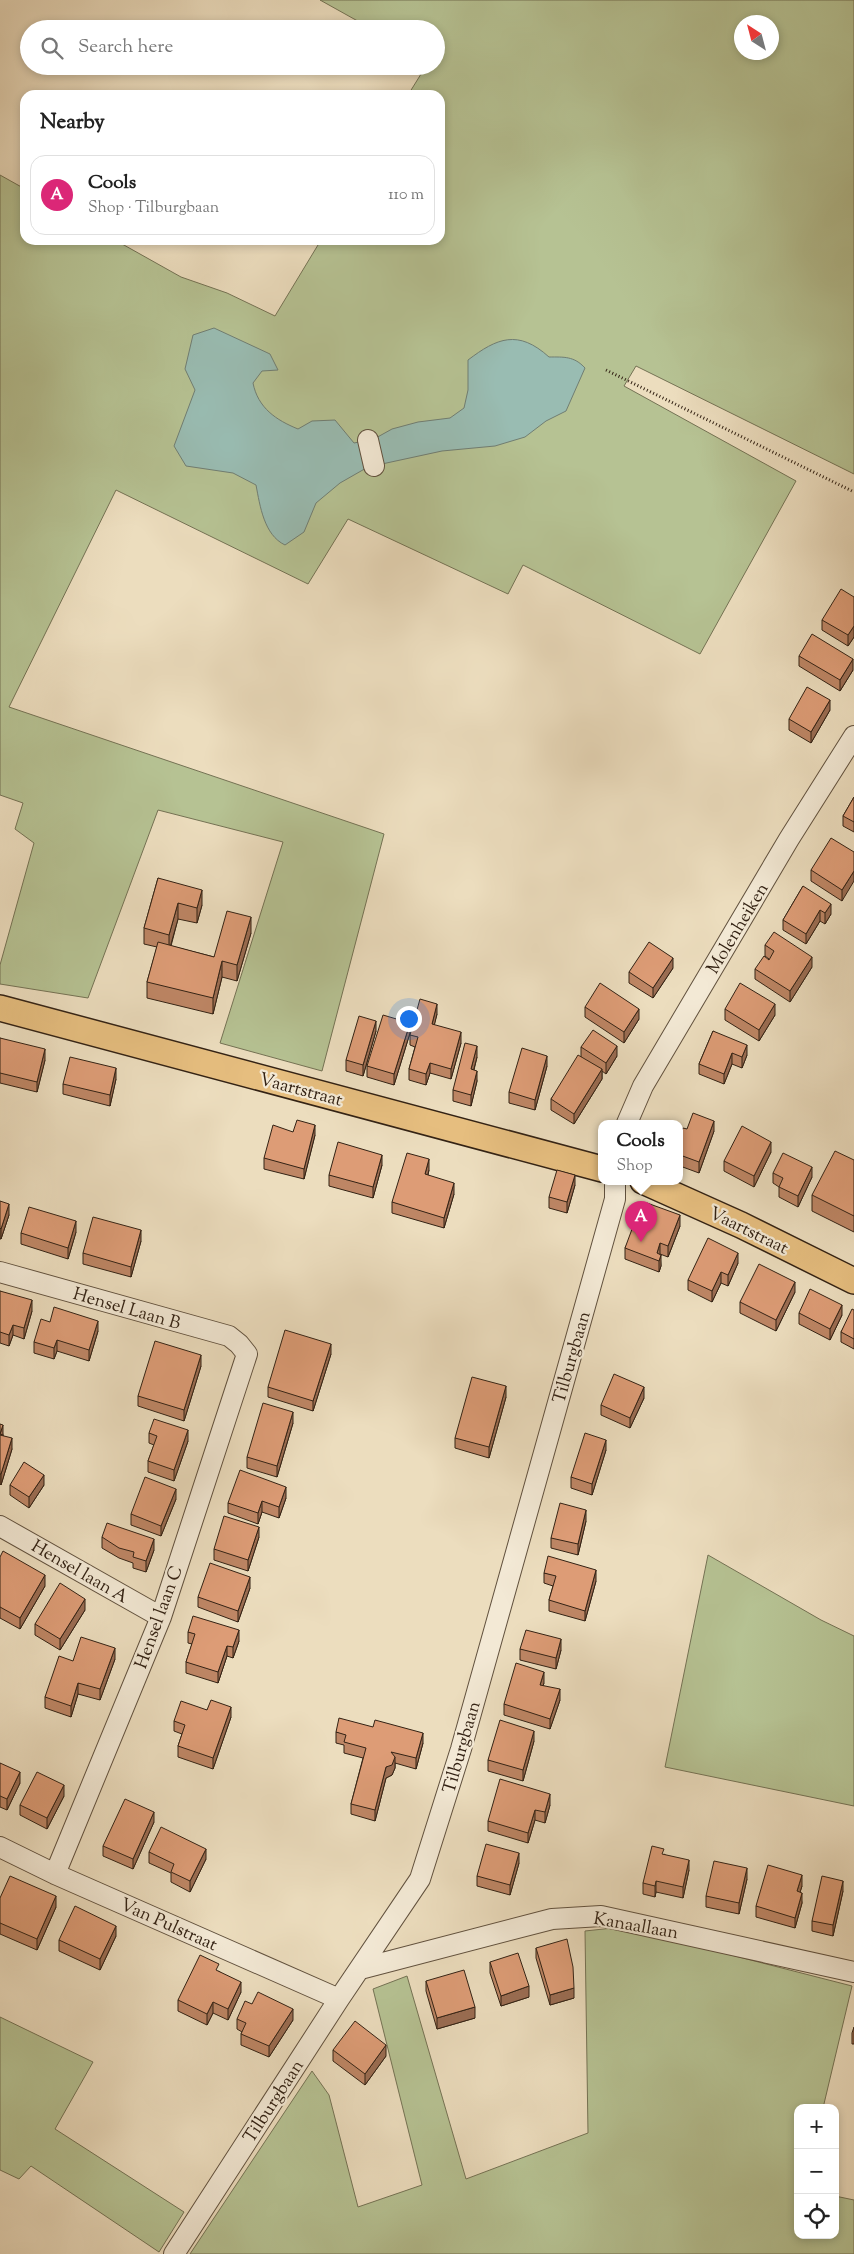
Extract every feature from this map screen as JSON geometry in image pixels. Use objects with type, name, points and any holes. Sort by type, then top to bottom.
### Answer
[{"type":"main road","name":"Vaartstraat","points":[[0,1008],[598,1168]]},
{"type":"main road","name":"Vaartstraat","points":[[652,1185],[741,1225],[854,1281]]},
{"type":"street","points":[[368,440],[374,466]]},
{"type":"street","name":"Molenheiken","points":[[628,1120],[643,1086],[784,848],[854,736]]},
{"type":"street","name":"Tilburgbaan","points":[[174,2254],[339,1999],[420,1879],[461,1749],[615,1199],[615,1185]]},
{"type":"street","name":"Hensel Laan B","points":[[0,1272],[229,1336],[240,1344],[247,1354]]},
{"type":"street","name":"Hensel laan C","points":[[55,1874],[161,1617],[247,1354]]},
{"type":"street","name":"Hensel laan A","points":[[0,1526],[161,1617]]},
{"type":"street","name":"Van Pulstraat","points":[[0,1847],[55,1874],[339,1999]]},
{"type":"street","name":"Kanaallaan","points":[[360,1969],[552,1919],[601,1916],[854,1972]]},
{"type":"path","points":[[606,370],[854,492]]},
{"type":"green space","points":[[320,0],[854,0],[854,474],[636,366],[624,386],[796,481],[700,654],[523,565],[508,594],[348,519],[308,584],[116,490],[9,707],[384,834],[322,1071],[220,1043],[283,842],[158,810],[88,998],[0,984],[0,965],[34,843],[15,829],[23,803],[0,795],[0,175],[20,186],[20,245],[124,245],[181,277],[227,293],[275,316],[318,245],[445,245],[445,90],[411,90],[420,75],[445,75],[445,20],[356,20]]},
{"type":"green space","points":[[708,1555],[821,1620],[854,1636],[854,1806],[665,1767]]},
{"type":"green space","points":[[622,1927],[852,1986],[824,2104],[794,2104],[794,2239],[839,2239],[839,2197],[854,2200],[854,2254],[190,2254],[312,2071],[329,2095],[358,2207],[422,2185],[373,1989],[407,1976],[466,2179],[588,2133],[585,1931]]},
{"type":"green space","points":[[0,2017],[93,2062],[55,2129],[184,2212],[159,2252],[31,2166],[19,2179],[0,2170]]},
{"type":"water","points":[[214,328],[270,354],[278,370],[262,371],[253,383],[259,399],[275,417],[298,429],[312,421],[335,420],[354,443],[374,439],[392,429],[418,422],[450,418],[464,408],[468,390],[468,360],[498,342],[517,340],[538,348],[549,357],[573,359],[585,368],[566,411],[546,421],[525,437],[495,446],[442,451],[368,467],[340,483],[316,503],[304,532],[285,545],[272,534],[264,519],[256,485],[233,473],[186,466],[174,446],[195,390],[185,369],[193,335]]},
{"type":"building","points":[[841,589],[854,597],[854,626],[848,635],[822,620]]},
{"type":"building","points":[[812,634],[853,659],[840,680],[799,656]]},
{"type":"building","points":[[807,687],[830,700],[811,732],[789,719]]},
{"type":"building","points":[[854,797],[854,822],[843,816]]},
{"type":"building","points":[[831,838],[854,852],[854,871],[842,890],[811,870]]},
{"type":"building","points":[[158,878],[202,890],[197,908],[178,903],[169,935],[144,928]]},
{"type":"building","points":[[803,886],[831,904],[825,913],[820,910],[806,934],[783,920]]},
{"type":"building","points":[[227,911],[251,917],[237,965],[222,961],[213,998],[147,982],[158,942],[214,957]]},
{"type":"building","points":[[774,932],[812,957],[790,991],[755,969],[764,956],[769,960],[774,951],[765,945]]},
{"type":"building","points":[[649,942],[673,958],[653,988],[629,972]]},
{"type":"building","points":[[600,983],[639,1009],[624,1032],[585,1007]]},
{"type":"building","points":[[740,983],[775,1004],[759,1030],[725,1009]]},
{"type":"building","points":[[420,999],[437,1004],[432,1024],[461,1032],[451,1069],[430,1063],[426,1074],[409,1069],[418,1037],[410,1035]]},
{"type":"building","points":[[383,1015],[410,1023],[394,1074],[367,1066]]},
{"type":"building","points":[[359,1016],[376,1021],[363,1065],[346,1060]]},
{"type":"building","points":[[593,1030],[617,1046],[606,1063],[581,1047]]},
{"type":"building","points":[[713,1031],[747,1045],[742,1057],[732,1053],[724,1074],[699,1064]]},
{"type":"building","points":[[0,1038],[45,1049],[37,1082],[0,1073]]},
{"type":"building","points":[[465,1043],[477,1046],[471,1069],[477,1071],[471,1095],[453,1090]]},
{"type":"building","points":[[522,1048],[547,1056],[535,1100],[509,1092]]},
{"type":"building","points":[[578,1055],[602,1069],[574,1114],[551,1099]]},
{"type":"building","points":[[70,1057],[116,1068],[110,1095],[63,1084]]},
{"type":"building","points":[[693,1113],[714,1121],[699,1162],[683,1156],[683,1128],[687,1129]]},
{"type":"building","points":[[297,1120],[315,1125],[304,1169],[264,1158],[273,1125],[293,1132]]},
{"type":"building","points":[[742,1126],[771,1142],[754,1176],[724,1161]]},
{"type":"building","points":[[338,1142],[382,1155],[373,1187],[329,1175]]},
{"type":"building","points":[[835,1151],[854,1160],[854,1216],[812,1195]]},
{"type":"building","points":[[407,1153],[429,1159],[425,1174],[454,1183],[444,1218],[392,1202]]},
{"type":"building","points":[[783,1153],[812,1167],[798,1196],[779,1187],[783,1178],[773,1173]]},
{"type":"building","points":[[557,1170],[575,1175],[567,1202],[549,1197]]},
{"type":"building","points":[[0,1201],[9,1204],[1,1229],[0,1228]]},
{"type":"building","points":[[647,1203],[680,1215],[668,1246],[660,1243],[657,1253],[661,1255],[659,1261],[625,1248],[638,1213],[643,1215]]},
{"type":"building","points":[[29,1207],[76,1221],[68,1248],[21,1233]]},
{"type":"building","points":[[93,1217],[141,1230],[131,1267],[83,1253]]},
{"type":"building","points":[[708,1238],[738,1253],[728,1275],[721,1272],[712,1291],[688,1280]]},
{"type":"building","points":[[759,1264],[795,1282],[776,1320],[740,1302]]},
{"type":"building","points":[[810,1289],[842,1305],[830,1329],[799,1313]]},
{"type":"building","points":[[0,1291],[32,1300],[24,1328],[13,1325],[9,1335],[0,1332]]},
{"type":"building","points":[[54,1307],[98,1321],[89,1350],[57,1340],[54,1348],[34,1342],[41,1319],[50,1322]]},
{"type":"building","points":[[852,1309],[854,1310],[854,1339],[841,1332]]},
{"type":"building","points":[[285,1330],[331,1344],[313,1401],[268,1387]]},
{"type":"building","points":[[155,1341],[201,1355],[184,1410],[138,1396]]},
{"type":"building","points":[[614,1374],[644,1387],[630,1418],[601,1405]]},
{"type":"building","points":[[472,1377],[506,1386],[489,1447],[455,1438]]},
{"type":"building","points":[[263,1403],[293,1412],[277,1466],[247,1457]]},
{"type":"building","points":[[154,1419],[188,1430],[174,1470],[148,1461],[157,1436],[149,1433]]},
{"type":"building","points":[[585,1433],[606,1440],[592,1484],[571,1477]]},
{"type":"building","points":[[0,1435],[12,1438],[1,1474],[0,1474]]},
{"type":"building","points":[[24,1462],[44,1475],[29,1497],[10,1485]]},
{"type":"building","points":[[240,1470],[286,1487],[279,1507],[262,1501],[258,1513],[228,1503]]},
{"type":"building","points":[[145,1477],[176,1489],[161,1526],[131,1514]]},
{"type":"building","points":[[560,1503],[586,1510],[578,1544],[551,1538]]},
{"type":"building","points":[[224,1516],[259,1527],[248,1560],[214,1549]]},
{"type":"building","points":[[107,1523],[154,1539],[146,1561],[133,1557],[134,1552],[119,1548],[102,1537]]},
{"type":"building","points":[[3,1551],[45,1575],[20,1618],[0,1607],[0,1557]]},
{"type":"building","points":[[548,1556],[596,1570],[585,1611],[549,1600],[556,1576],[544,1573]]},
{"type":"building","points":[[210,1563],[250,1577],[238,1611],[198,1597]]},
{"type":"building","points":[[60,1583],[85,1599],[60,1639],[35,1624]]},
{"type":"building","points":[[193,1616],[239,1630],[233,1647],[227,1646],[218,1672],[186,1662],[195,1634],[188,1632]]},
{"type":"building","points":[[526,1630],[561,1639],[556,1658],[520,1649]]},
{"type":"building","points":[[81,1637],[115,1648],[100,1689],[78,1683],[71,1706],[45,1697],[59,1656],[73,1661]]},
{"type":"building","points":[[516,1663],[544,1672],[540,1685],[560,1689],[550,1719],[504,1704]]},
{"type":"building","points":[[211,1700],[231,1707],[213,1758],[178,1746],[185,1725],[174,1721],[181,1701],[207,1710]]},
{"type":"building","points":[[339,1718],[373,1727],[375,1720],[423,1733],[416,1758],[391,1752],[395,1757],[392,1765],[386,1767],[375,1810],[351,1804],[366,1748],[344,1742],[346,1735],[336,1732]]},
{"type":"building","points":[[500,1720],[534,1731],[523,1770],[488,1760]]},
{"type":"building","points":[[0,1763],[20,1772],[7,1799],[0,1796]]},
{"type":"building","points":[[37,1772],[64,1785],[47,1818],[20,1805]]},
{"type":"building","points":[[500,1779],[550,1794],[545,1812],[535,1810],[528,1833],[488,1821]]},
{"type":"building","points":[[125,1799],[154,1812],[133,1859],[103,1846]]},
{"type":"building","points":[[161,1827],[206,1849],[190,1881],[171,1872],[174,1864],[149,1852]]},
{"type":"building","points":[[486,1844],[519,1853],[510,1885],[477,1876]]},
{"type":"building","points":[[652,1846],[664,1849],[662,1854],[689,1860],[683,1887],[656,1881],[655,1886],[643,1883]]},
{"type":"building","points":[[714,1861],[747,1868],[739,1903],[706,1896]]},
{"type":"building","points":[[768,1865],[802,1875],[797,1891],[802,1893],[795,1918],[756,1906]]},
{"type":"building","points":[[10,1876],[56,1896],[37,1939],[0,1923],[0,1898]]},
{"type":"building","points":[[822,1876],[843,1881],[833,1925],[812,1921]]},
{"type":"building","points":[[75,1906],[116,1926],[100,1959],[59,1940]]},
{"type":"building","points":[[567,1939],[573,1967],[574,1988],[550,1995],[536,1948]]},
{"type":"building","points":[[518,1953],[529,1986],[501,1996],[490,1962]]},
{"type":"building","points":[[200,1955],[219,1964],[216,1970],[241,1982],[228,2009],[213,2002],[207,2014],[178,2000]]},
{"type":"building","points":[[464,1970],[475,2007],[437,2018],[426,1981]]},
{"type":"building","points":[[258,1992],[293,2009],[269,2046],[241,2034],[246,2023],[237,2019],[245,2001],[252,2004]]},
{"type":"building","points":[[355,2021],[386,2045],[365,2074],[333,2050]]},
{"type":"place","name":"Cools","points":[[641,1242]]}]
